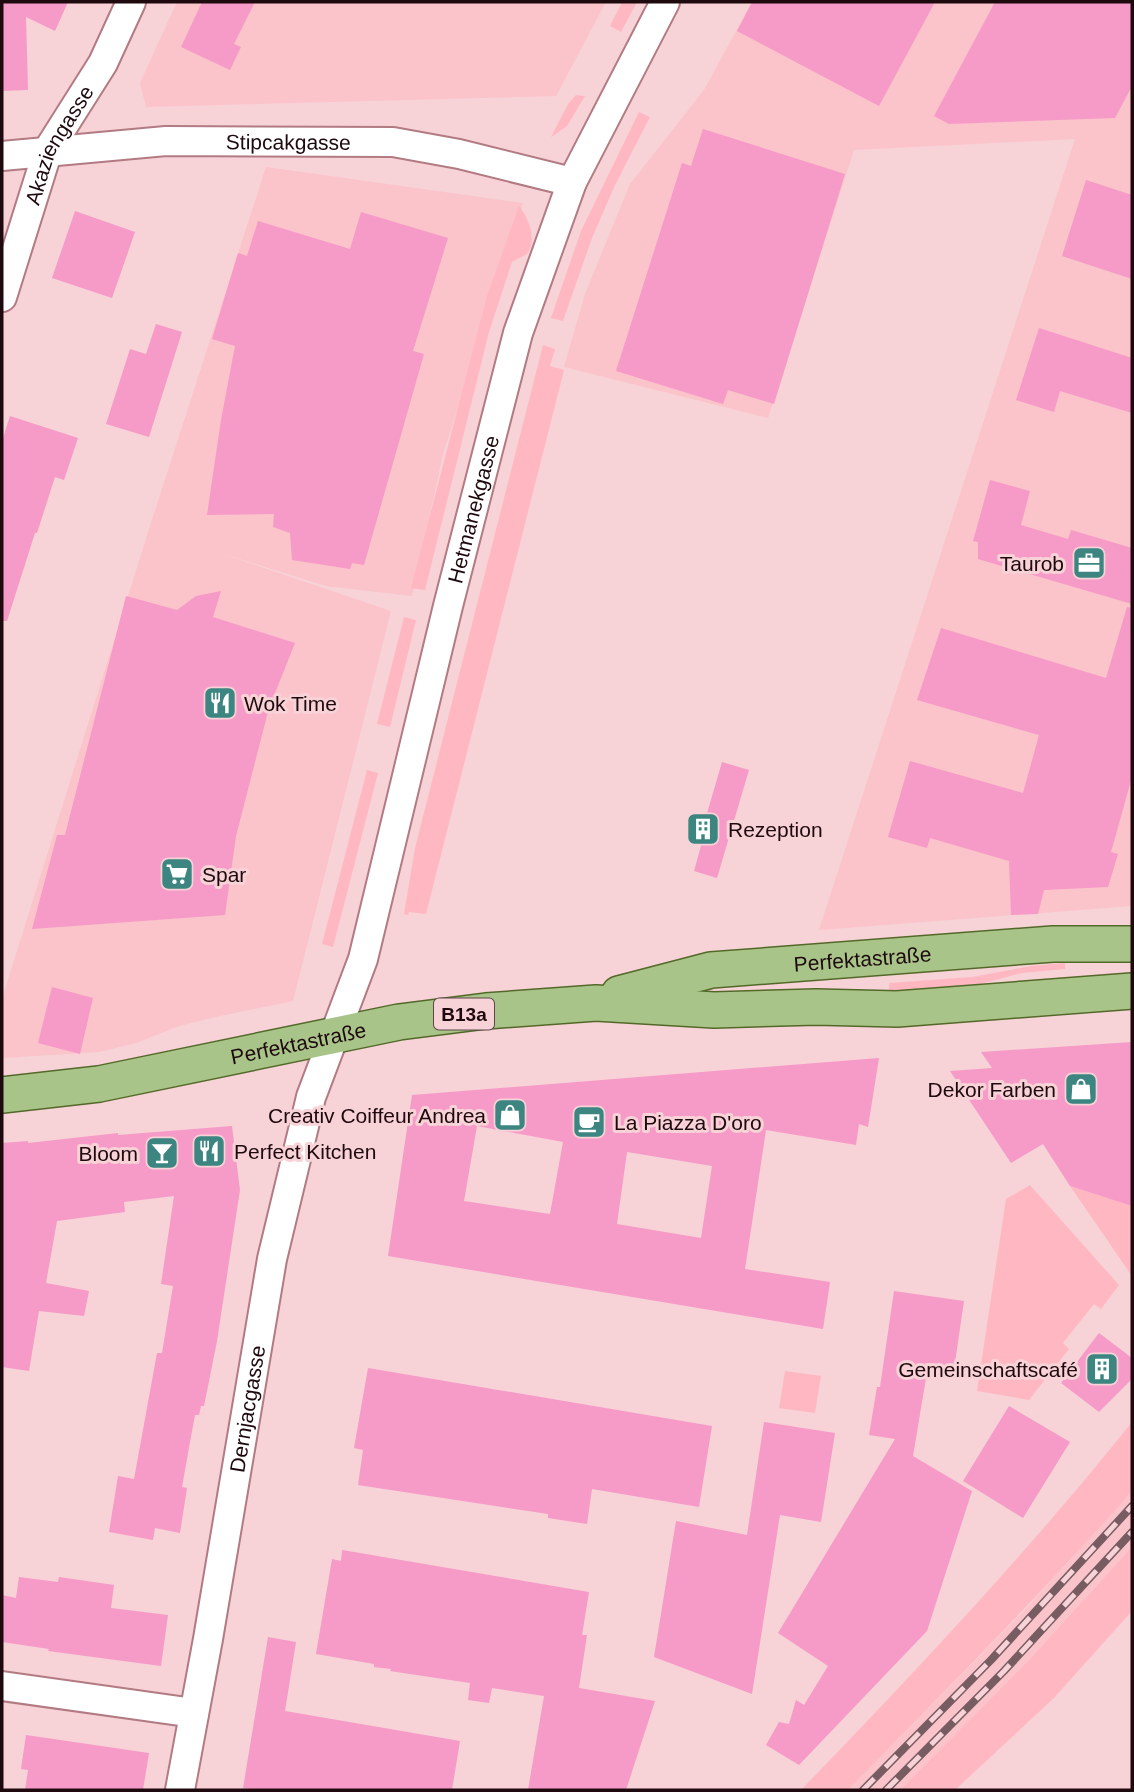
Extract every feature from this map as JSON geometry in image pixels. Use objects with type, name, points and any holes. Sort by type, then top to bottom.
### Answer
[{"type":"main road","name":"Perfektastraße","points":[[596,1003],[632,989],[711,970],[1053,944],[1132,944]]},
{"type":"main road","name":"Perfektastraße","points":[[2,1095],[148,1075],[333,1034],[410,1020],[596,1003],[714,1010],[816,1007],[897,1009],[1132,991]]},
{"type":"street","name":"Akaziengasse","points":[[2,298],[48,150],[103,63],[131,2]]},
{"type":"street","name":"Hetmanekgasse","points":[[333,1034],[363,959],[448,606],[518,333],[572,182],[665,2]]},
{"type":"street","name":"Stipcakgasse","points":[[2,156],[166,141],[393,142],[459,154],[572,182]]},
{"type":"street","name":"Dernjacgasse","points":[[180,1790],[272,1259],[311,1097],[333,1034]]},
{"type":"street","points":[[2,1686],[194,1713]]},
{"type":"shaded area","points":[[177,2],[606,2],[556,96],[146,107],[140,83]]},
{"type":"shaded area","points":[[622,2],[637,2],[621,32],[610,26]]},
{"type":"shaded area","points":[[752,2],[1132,2],[1132,906],[819,930],[1075,139],[854,150],[768,418],[564,367],[585,294],[630,184],[704,90]]},
{"type":"shaded area","points":[[576,95],[585,96],[567,126],[551,137],[568,104]]},
{"type":"shaded area","points":[[639,112],[650,117],[615,185],[592,238],[563,321],[551,318],[581,231]]},
{"type":"shaded area","points":[[266,167],[523,203],[443,454],[412,596],[326,586],[214,551],[391,611],[293,1001],[179,1026],[136,1043],[99,1052],[2,1058],[2,999]]},
{"type":"shaded area","points":[[519,206],[526,216],[532,242],[527,254],[512,262],[489,332],[425,590],[411,588],[487,296]]},
{"type":"shaded area","points":[[543,345],[555,349],[550,366],[564,370],[426,914],[409,912],[408,915],[404,914],[415,848]]},
{"type":"shaded area","points":[[404,617],[416,620],[390,727],[377,724]]},
{"type":"shaded area","points":[[367,770],[378,773],[333,947],[322,944]]},
{"type":"shaded area","points":[[1065,963],[1065,969],[1022,973],[969,987],[889,995],[889,983],[972,977]]},
{"type":"shaded area","points":[[1030,1185],[1119,1285],[1101,1309],[1094,1304],[1063,1343],[1069,1349],[1029,1400],[977,1391],[1006,1199]]},
{"type":"shaded area","points":[[1070,1186],[1132,1206],[1132,1276]]},
{"type":"shaded area","points":[[785,1371],[821,1376],[815,1413],[779,1408]]},
{"type":"shaded area","points":[[1132,1422],[1132,1491],[1098,1530],[848,1790],[801,1790],[971,1610]]},
{"type":"shaded area","points":[[1132,1491],[1132,1547],[1028,1661],[900,1790],[848,1790],[1025,1610]]},
{"type":"shaded area","points":[[1132,1547],[1132,1611],[1053,1699],[955,1790],[900,1790],[1028,1661]]},
{"type":"building","points":[[2,2],[68,2],[55,31],[26,17],[28,90],[2,91]]},
{"type":"building","points":[[202,2],[255,2],[234,44],[241,47],[230,70],[181,47]]},
{"type":"building","points":[[752,2],[935,2],[879,106],[737,31]]},
{"type":"building","points":[[995,2],[1132,2],[1132,86],[1115,118],[949,124],[934,116]]},
{"type":"building","points":[[703,129],[845,174],[774,404],[728,390],[723,404],[616,371],[682,163],[691,166]]},
{"type":"building","points":[[1086,180],[1132,195],[1132,279],[1062,256]]},
{"type":"building","points":[[75,211],[135,232],[112,298],[52,278]]},
{"type":"building","points":[[361,212],[448,238],[413,351],[424,354],[364,565],[352,563],[350,569],[292,560],[290,533],[273,527],[274,514],[207,515],[235,346],[212,339],[238,253],[247,256],[258,221],[350,249]]},
{"type":"building","points":[[156,324],[182,332],[149,437],[106,424],[130,349],[146,354]]},
{"type":"building","points":[[1039,328],[1132,358],[1132,413],[1060,391],[1054,412],[1016,400]]},
{"type":"building","points":[[10,416],[78,438],[64,480],[55,477],[7,621],[2,621],[2,441]]},
{"type":"building","points":[[990,480],[1030,491],[1021,525],[1068,539],[1071,530],[1132,548],[1132,604],[978,559],[978,542],[973,541]]},
{"type":"building","points":[[221,591],[213,617],[295,643],[269,708],[236,836],[225,915],[32,929],[57,835],[65,835],[126,596],[177,610],[196,596]]},
{"type":"building","points":[[1127,607],[1132,608],[1132,777],[1111,852],[1118,854],[1108,887],[1044,890],[1038,914],[1011,915],[1009,861],[930,838],[927,848],[888,837],[910,761],[1023,793],[1039,735],[917,700],[941,628],[1106,678]]},
{"type":"building","points":[[722,762],[749,770],[717,878],[694,871],[704,835],[701,834]]},
{"type":"building","points":[[52,987],[93,998],[80,1054],[38,1043]]},
{"type":"building","points":[[1132,1042],[1132,1206],[1070,1186],[1043,1144],[1011,1163],[950,1071],[992,1068],[981,1052]]},
{"type":"building","points":[[879,1058],[868,1127],[859,1124],[856,1145],[766,1130],[745,1269],[830,1282],[823,1329],[388,1256],[412,1095]],"holes":[[[477,1126],[563,1142],[550,1214],[464,1201]],[[627,1152],[712,1166],[701,1238],[617,1224]]]},
{"type":"building","points":[[232,1126],[240,1190],[217,1341],[204,1406],[201,1406],[199,1415],[195,1415],[182,1487],[187,1488],[180,1533],[155,1528],[153,1540],[109,1532],[118,1476],[134,1479],[157,1353],[162,1353],[173,1286],[161,1284],[174,1196],[124,1202],[125,1212],[57,1221],[46,1283],[89,1291],[84,1316],[39,1311],[29,1371],[2,1367],[2,1143]]},
{"type":"building","points":[[894,1291],[964,1301],[953,1376],[927,1372],[913,1456],[972,1491],[927,1631],[799,1765],[766,1745],[779,1722],[789,1724],[796,1700],[804,1705],[828,1666],[778,1633],[895,1439],[869,1435],[877,1387],[880,1387]]},
{"type":"building","name":"Gemeinschaftscafé","points":[[1099,1333],[1132,1358],[1132,1379],[1099,1412],[1061,1383]]},
{"type":"building","points":[[368,1368],[712,1426],[699,1507],[592,1489],[587,1524],[548,1518],[548,1514],[358,1485],[363,1450],[354,1448]]},
{"type":"building","points":[[1009,1406],[1070,1442],[1023,1518],[963,1481]]},
{"type":"building","points":[[764,1422],[835,1433],[821,1522],[780,1515],[752,1694],[654,1657],[676,1521],[747,1535]]},
{"type":"building","points":[[342,1550],[589,1592],[582,1635],[587,1635],[579,1688],[655,1701],[626,1790],[528,1790],[544,1696],[492,1688],[489,1703],[468,1700],[470,1683],[390,1671],[391,1669],[374,1667],[374,1664],[316,1654],[332,1559],[341,1561]]},
{"type":"building","points":[[19,1577],[58,1582],[59,1577],[114,1585],[111,1608],[168,1615],[161,1666],[2,1642],[2,1595],[16,1598]]},
{"type":"building","points":[[268,1637],[296,1642],[285,1711],[460,1741],[452,1790],[243,1788]]},
{"type":"building","points":[[26,1735],[149,1753],[143,1790],[25,1790],[28,1770],[21,1769]]},
{"type":"railway","points":[[863,1790],[991,1660],[1132,1506]]},
{"type":"railway","points":[[886,1790],[1004,1671],[1132,1532]]},
{"type":"place","name":"Taurob","points":[[1089,563]]},
{"type":"place","name":"Wok Time","points":[[220,703]]},
{"type":"place","name":"Rezeption","points":[[703,829]]},
{"type":"place","name":"Spar","points":[[177,874]]},
{"type":"place","name":"Dekor Farben","points":[[1081,1089]]},
{"type":"place","name":"Creativ Coiffeur Andrea","points":[[510,1115]]},
{"type":"place","name":"La Piazza D'oro","points":[[589,1122]]},
{"type":"place","name":"Perfect Kitchen","points":[[209,1151]]},
{"type":"place","name":"Bloom","points":[[162,1153]]},
{"type":"place","name":"Gemeinschaftscafé","points":[[1102,1369]]}]
